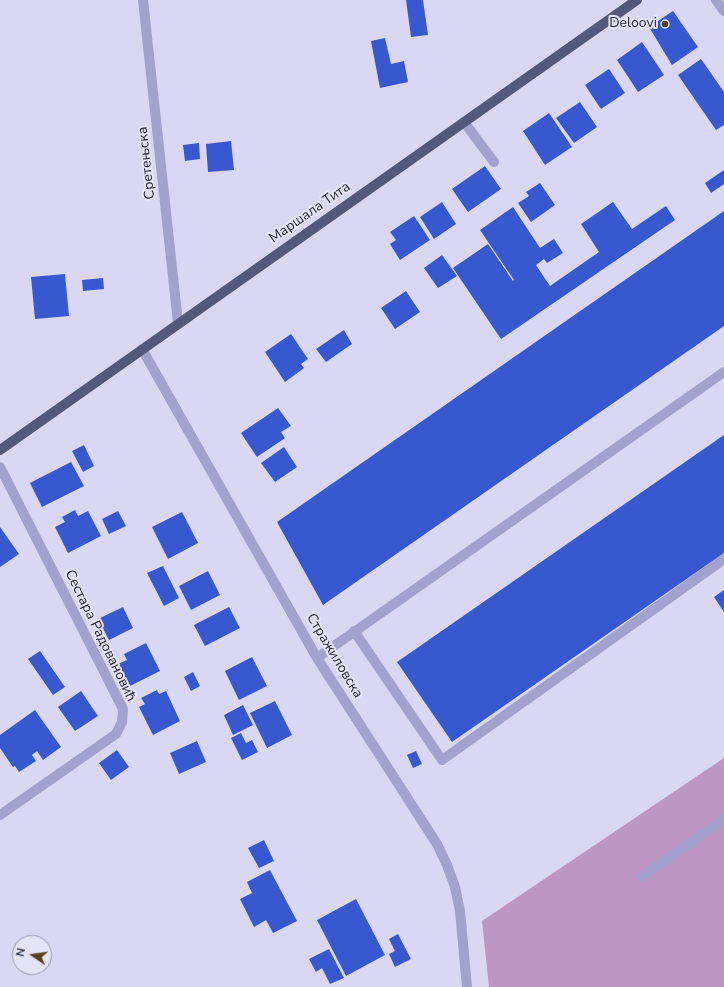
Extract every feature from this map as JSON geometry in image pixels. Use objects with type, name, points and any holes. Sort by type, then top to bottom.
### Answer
[{"type":"main road","name":"Маршала Тита","points":[[0,450],[637,0]]},
{"type":"street","name":"Сретењска","points":[[143,0],[178,323]]},
{"type":"street","points":[[716,0],[724,11]]},
{"type":"street","points":[[464,122],[494,162]]},
{"type":"street","name":"Стражиловска","points":[[142,349],[317,658],[437,844],[447,865],[460,911],[467,987]]},
{"type":"street","points":[[317,658],[724,372]]},
{"type":"street","name":"Сестара Радовановић","points":[[0,467],[123,709],[122,722],[116,734],[0,815]]},
{"type":"street","points":[[354,631],[442,760],[724,559]]},
{"type":"street","points":[[643,876],[724,819]]},
{"type":"shaded area","points":[[724,758],[724,987],[489,987],[482,921]]},
{"type":"building","points":[[406,0],[423,0],[428,35],[411,37]]},
{"type":"building","points":[[673,11],[698,47],[672,65],[649,27]]},
{"type":"building","points":[[385,38],[391,64],[404,61],[408,82],[380,88],[371,41]]},
{"type":"building","points":[[642,42],[664,75],[638,92],[617,60]]},
{"type":"building","points":[[701,59],[724,92],[724,125],[716,130],[678,75]]},
{"type":"building","points":[[609,69],[625,93],[601,109],[585,85]]},
{"type":"building","points":[[580,102],[597,127],[574,143],[556,118]]},
{"type":"building","points":[[549,113],[572,147],[545,165],[523,131]]},
{"type":"building","points":[[231,141],[234,170],[208,172],[206,144]]},
{"type":"building","points":[[199,143],[200,159],[185,161],[183,145]]},
{"type":"building","points":[[485,166],[501,189],[468,212],[452,189]]},
{"type":"building","points":[[724,170],[724,184],[711,193],[705,183]]},
{"type":"building","points":[[540,183],[555,205],[531,222],[518,203],[529,196],[526,192]]},
{"type":"building","points":[[442,202],[456,224],[434,239],[420,217]]},
{"type":"building","points":[[613,202],[632,229],[666,206],[675,220],[501,339],[453,268],[488,244],[513,281],[514,280],[480,230],[513,207],[540,248],[554,239],[563,253],[547,263],[544,259],[536,265],[550,286],[599,252],[581,224]]},
{"type":"building","points":[[724,211],[724,326],[323,605],[277,522]]},
{"type":"building","points":[[414,216],[430,240],[400,260],[390,244],[396,240],[390,232]]},
{"type":"building","points":[[442,255],[457,276],[438,288],[424,268]]},
{"type":"building","points":[[65,274],[69,316],[35,319],[31,277]]},
{"type":"building","points":[[103,278],[104,289],[83,291],[82,280]]},
{"type":"building","points":[[406,291],[420,312],[395,329],[381,308]]},
{"type":"building","points":[[344,330],[352,344],[326,362],[316,349]]},
{"type":"building","points":[[291,334],[308,359],[301,364],[304,368],[285,382],[265,352]]},
{"type":"building","points":[[278,408],[291,426],[281,432],[285,438],[257,457],[241,433]]},
{"type":"building","points":[[724,435],[724,553],[452,742],[397,662]]},
{"type":"building","points":[[84,445],[94,466],[83,472],[72,451]]},
{"type":"building","points":[[284,447],[297,467],[275,482],[261,463]]},
{"type":"building","points":[[71,462],[84,486],[42,507],[30,483]]},
{"type":"building","points":[[75,510],[78,516],[88,511],[101,536],[68,553],[55,527],[65,522],[62,517]]},
{"type":"building","points":[[118,511],[126,526],[109,534],[102,519]]},
{"type":"building","points":[[182,512],[198,543],[168,559],[152,527]]},
{"type":"building","points":[[0,527],[19,554],[0,567]]},
{"type":"building","points":[[163,566],[179,598],[164,606],[147,573]]},
{"type":"building","points":[[208,571],[220,595],[191,610],[179,586]]},
{"type":"building","points":[[724,590],[724,612],[714,597]]},
{"type":"building","points":[[123,607],[133,628],[109,640],[98,619]]},
{"type":"building","points":[[229,607],[240,628],[205,646],[194,625]]},
{"type":"building","points":[[146,643],[160,671],[130,686],[118,664],[127,660],[124,654]]},
{"type":"building","points":[[40,651],[65,687],[53,695],[28,659]]},
{"type":"building","points":[[252,657],[267,686],[239,700],[225,671]]},
{"type":"building","points":[[193,672],[200,686],[191,691],[184,677]]},
{"type":"building","points":[[157,690],[159,694],[166,691],[180,721],[153,735],[139,707],[145,704],[141,698]]},
{"type":"building","points":[[81,691],[98,716],[75,731],[58,707]]},
{"type":"building","points":[[275,701],[292,735],[267,748],[250,713]]},
{"type":"building","points":[[243,705],[253,725],[233,735],[224,715]]},
{"type":"building","points":[[35,710],[61,747],[43,760],[37,751],[32,755],[36,761],[19,772],[15,766],[13,767],[0,748],[0,735]]},
{"type":"building","points":[[241,733],[246,743],[252,740],[258,752],[242,760],[231,738]]},
{"type":"building","points":[[197,741],[206,762],[179,774],[170,753]]},
{"type":"building","points":[[117,750],[129,767],[111,780],[99,763]]},
{"type":"building","points":[[416,751],[422,764],[413,768],[407,755]]},
{"type":"building","points":[[264,840],[274,861],[259,868],[248,848]]},
{"type":"building","points":[[270,870],[297,921],[273,933],[266,920],[254,927],[240,899],[252,893],[247,882]]},
{"type":"building","points":[[356,899],[385,955],[346,976],[317,920]]},
{"type":"building","points":[[398,934],[411,959],[395,967],[389,954],[395,951],[389,939]]},
{"type":"building","points":[[329,949],[344,978],[330,984],[322,968],[316,972],[309,959]]},
{"type":"place","name":"Deloovi","points":[[665,24]]}]
